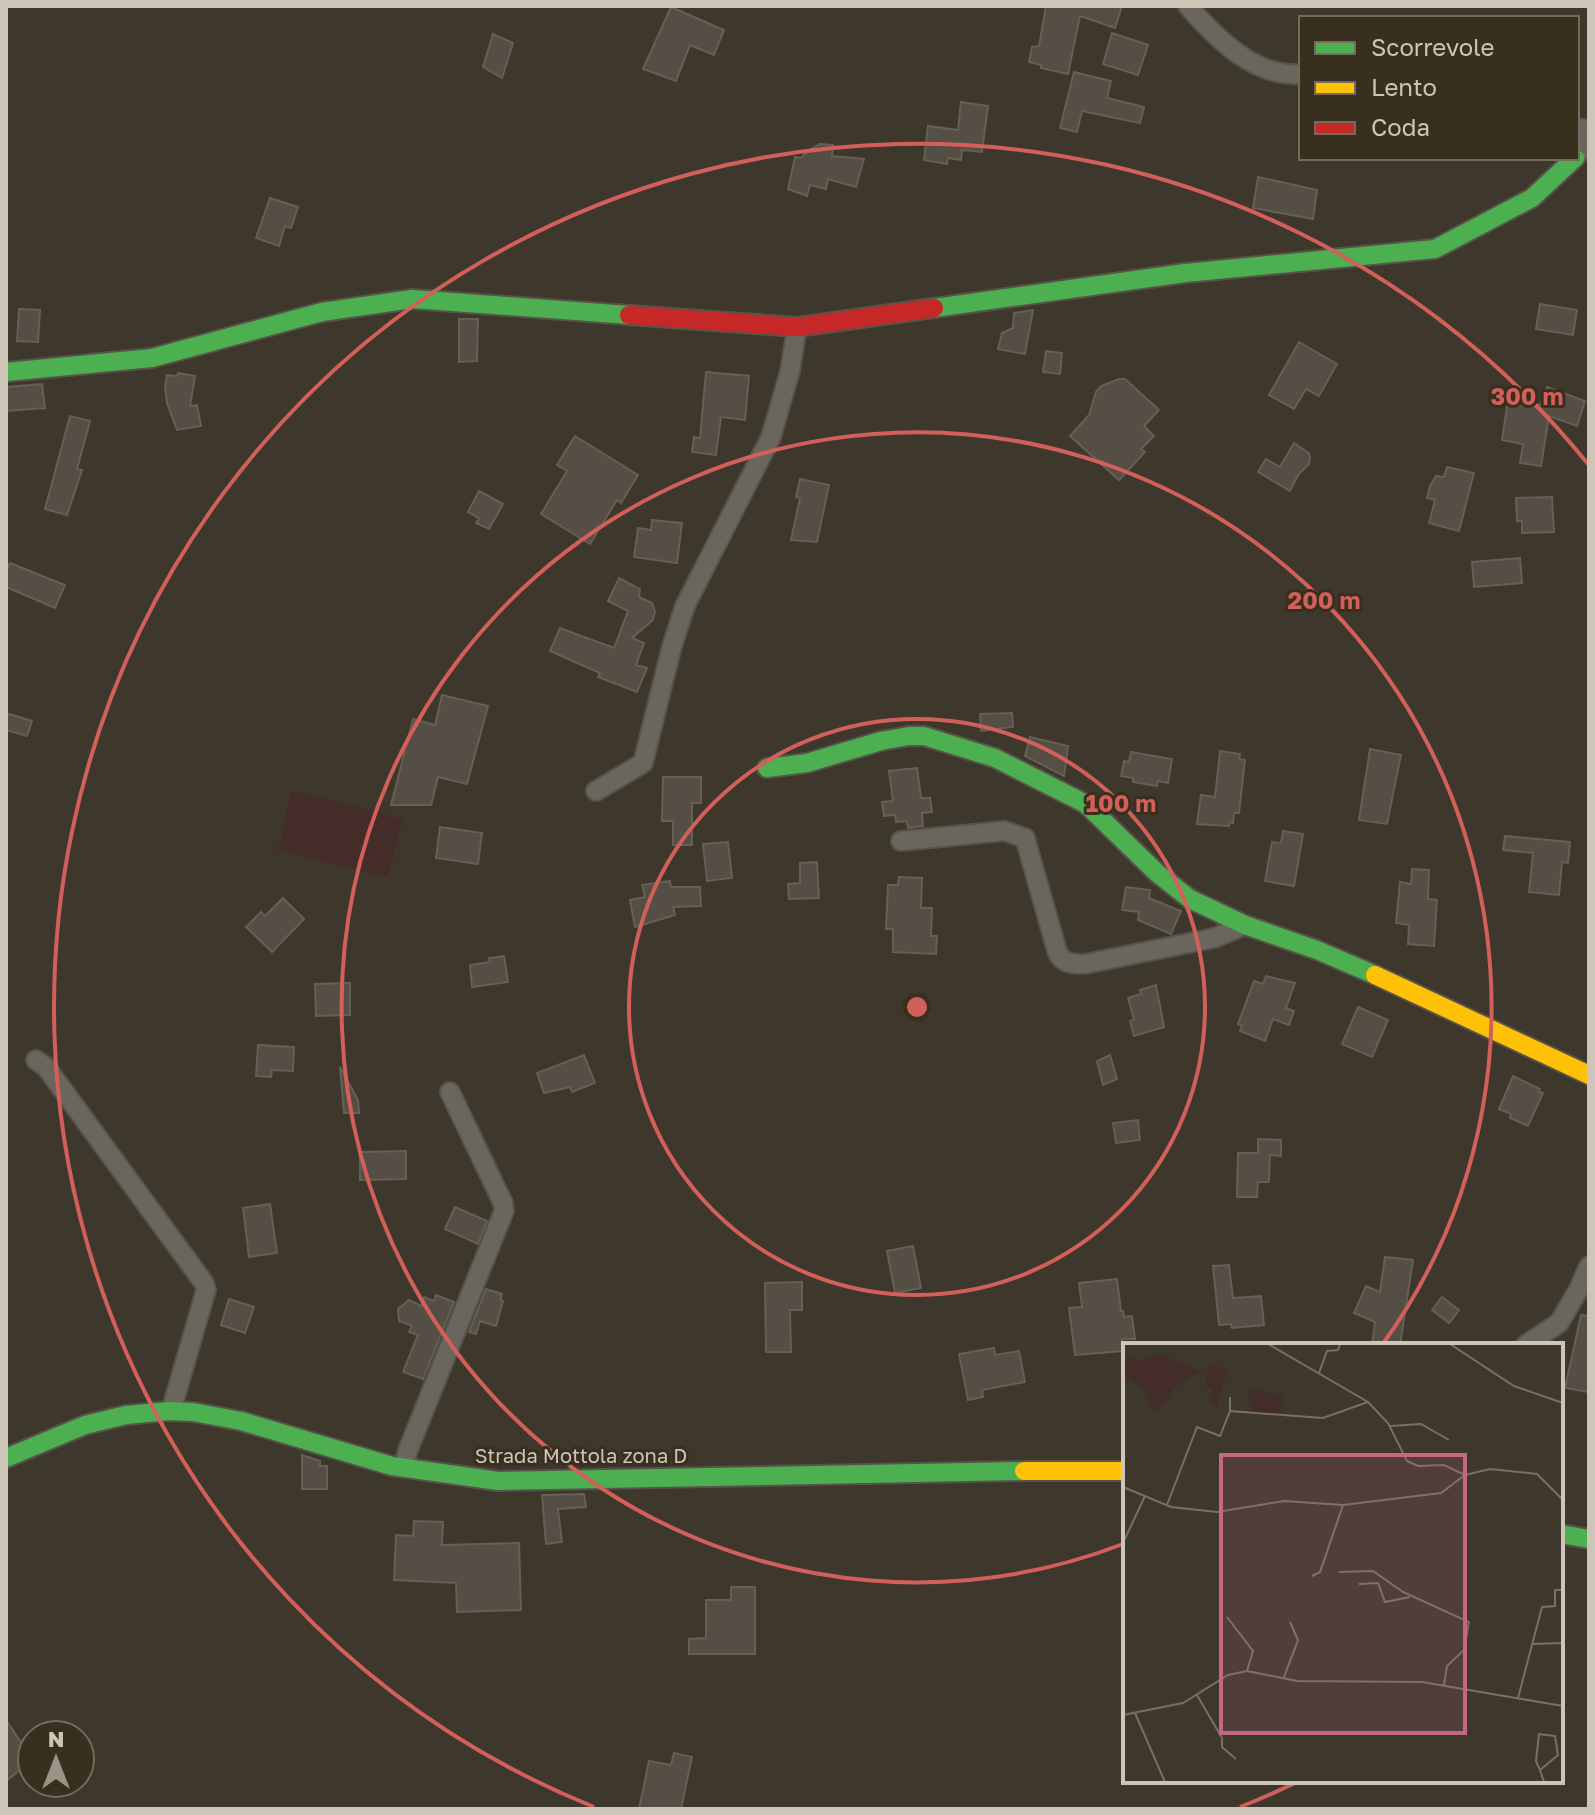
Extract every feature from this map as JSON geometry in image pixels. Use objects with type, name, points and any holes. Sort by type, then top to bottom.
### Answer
[{"type":"street","points":[[1188,6],[1215,38],[1258,65],[1285,75],[1299,74]]},
{"type":"street","points":[[6,372],[152,358],[322,312],[412,299],[797,327],[1185,273],[1435,249],[1532,198],[1573,160]]},
{"type":"street","points":[[596,791],[643,763],[685,606],[771,437],[790,371],[797,327]]},
{"type":"street","points":[[767,768],[810,763],[857,746],[913,736],[924,736],[995,758],[1086,804],[1157,873],[1190,899],[1245,925],[1317,950],[1412,991],[1589,1075]]},
{"type":"street","points":[[901,841],[1004,831],[1025,838],[1057,951],[1060,959],[1068,963],[1085,964],[1214,938],[1245,925]]},
{"type":"street","points":[[36,1060],[46,1067],[204,1283],[206,1290],[171,1411]]},
{"type":"street","points":[[404,1466],[504,1211],[450,1092]]},
{"type":"street","points":[[1529,1343],[1559,1323],[1589,1266]]},
{"type":"street","name":"Strada Mottola zona D","points":[[6,1458],[42,1440],[95,1421],[142,1412],[171,1411],[222,1416],[364,1459],[498,1481],[1123,1471]]},
{"type":"street","points":[[1563,1534],[1589,1539]]},
{"type":"shaded area","points":[[292,791],[403,819],[388,877],[278,850]]},
{"type":"building","points":[[1046,6],[1122,6],[1115,28],[1080,16],[1068,74],[1029,62],[1032,47],[1039,46]]},
{"type":"building","points":[[671,7],[724,30],[714,55],[690,45],[676,81],[643,69]]},
{"type":"building","points":[[1112,33],[1148,45],[1138,75],[1103,64]]},
{"type":"building","points":[[493,34],[513,43],[502,78],[483,67]]},
{"type":"building","points":[[1074,72],[1111,81],[1107,98],[1144,107],[1140,123],[1082,111],[1077,132],[1060,128]]},
{"type":"building","points":[[961,102],[988,106],[982,152],[962,150],[961,160],[948,158],[947,164],[924,160],[928,126],[958,130]]},
{"type":"building","points":[[820,144],[833,145],[832,156],[864,159],[856,187],[828,179],[826,189],[810,185],[807,196],[788,189],[795,157],[801,158]]},
{"type":"building","points":[[1258,177],[1317,190],[1313,219],[1253,208]]},
{"type":"building","points":[[270,198],[298,207],[291,228],[285,226],[279,246],[256,238]]},
{"type":"building","points":[[1540,304],[1577,310],[1573,335],[1536,329]]},
{"type":"building","points":[[19,309],[40,310],[38,342],[17,341]]},
{"type":"building","points":[[1033,310],[1025,354],[998,349],[1002,333],[1013,328],[1014,313]]},
{"type":"building","points":[[459,319],[478,319],[477,361],[459,362]]},
{"type":"building","points":[[1299,342],[1337,364],[1319,396],[1306,389],[1294,409],[1269,395]]},
{"type":"building","points":[[1046,351],[1062,353],[1060,374],[1043,372]]},
{"type":"building","points":[[706,372],[749,376],[745,420],[721,417],[716,455],[692,452],[694,437],[700,438]]},
{"type":"building","points":[[178,373],[195,376],[190,406],[197,405],[201,426],[177,430],[165,387],[167,375],[177,376]]},
{"type":"building","points":[[1125,379],[1159,410],[1144,426],[1154,436],[1141,449],[1145,452],[1119,480],[1070,436],[1089,415],[1101,386]]},
{"type":"building","points":[[42,384],[45,408],[6,411],[6,387]]},
{"type":"building","points":[[1547,387],[1585,401],[1577,426],[1549,416],[1541,466],[1520,463],[1523,444],[1502,440],[1508,400],[1540,405]]},
{"type":"building","points":[[70,416],[90,421],[77,469],[82,470],[67,515],[45,509]]},
{"type":"building","points":[[575,436],[638,475],[621,503],[617,500],[590,544],[541,514],[567,471],[557,465]]},
{"type":"building","points":[[1294,443],[1309,453],[1310,458],[1290,491],[1258,472],[1266,459],[1280,467]]},
{"type":"building","points":[[1447,467],[1474,473],[1459,531],[1429,523],[1435,500],[1427,498],[1430,486],[1436,476],[1444,477]]},
{"type":"building","points":[[800,479],[829,485],[817,542],[791,540],[800,498],[796,497]]},
{"type":"building","points":[[479,491],[503,504],[489,529],[476,523],[479,518],[468,512]]},
{"type":"building","points":[[1552,497],[1554,532],[1522,533],[1522,521],[1517,521],[1516,498]]},
{"type":"building","points":[[652,520],[682,523],[677,563],[634,557],[638,528],[651,530]]},
{"type":"building","points":[[1520,558],[1522,583],[1474,587],[1472,562]]},
{"type":"building","points":[[10,563],[65,585],[55,608],[6,587]]},
{"type":"building","points":[[619,578],[640,589],[639,597],[652,603],[655,612],[653,620],[632,638],[644,643],[636,665],[647,668],[637,692],[598,677],[600,673],[550,651],[560,628],[614,648],[628,611],[608,601]]},
{"type":"building","points":[[442,695],[488,706],[467,784],[438,777],[431,805],[391,805],[413,719],[435,725]]},
{"type":"building","points":[[6,713],[32,721],[27,736],[6,730]]},
{"type":"building","points":[[1012,713],[1013,727],[981,731],[980,714]]},
{"type":"building","points":[[1030,737],[1068,746],[1064,776],[1025,756]]},
{"type":"building","points":[[1370,749],[1401,755],[1387,824],[1359,820]]},
{"type":"building","points":[[1220,751],[1240,754],[1239,759],[1245,760],[1239,813],[1234,813],[1233,823],[1230,822],[1229,826],[1197,824],[1201,795],[1215,797]]},
{"type":"building","points":[[1131,752],[1172,759],[1168,783],[1158,781],[1157,786],[1133,782],[1133,778],[1121,776],[1124,761],[1129,762]]},
{"type":"building","points":[[917,768],[921,798],[930,798],[932,812],[922,813],[923,826],[908,828],[907,821],[896,822],[895,815],[884,816],[882,802],[893,801],[889,771]]},
{"type":"building","points":[[663,777],[701,777],[701,803],[692,803],[692,845],[673,845],[673,821],[662,821]]},
{"type":"building","points":[[440,827],[482,833],[478,864],[436,858]]},
{"type":"building","points":[[1283,831],[1303,834],[1294,886],[1265,881],[1272,842],[1281,843]]},
{"type":"building","points":[[1505,836],[1570,842],[1568,863],[1562,862],[1559,895],[1529,892],[1533,853],[1503,850]]},
{"type":"building","points":[[728,842],[732,878],[707,881],[703,844]]},
{"type":"building","points":[[817,862],[819,898],[789,899],[788,884],[800,883],[800,863]]},
{"type":"building","points":[[1412,869],[1429,870],[1428,899],[1437,900],[1434,946],[1408,944],[1409,925],[1396,923],[1400,882],[1411,884]]},
{"type":"building","points":[[899,877],[922,878],[921,908],[932,908],[931,936],[937,936],[936,954],[893,952],[893,929],[886,929],[888,885],[898,885]]},
{"type":"building","points":[[670,881],[671,887],[700,887],[701,906],[673,907],[675,915],[635,927],[630,900],[645,897],[642,885]]},
{"type":"building","points":[[1126,887],[1150,890],[1149,898],[1181,911],[1171,934],[1138,920],[1139,912],[1122,910]]},
{"type":"building","points":[[283,898],[304,919],[272,952],[246,927],[261,912],[265,916]]},
{"type":"building","points":[[504,956],[508,982],[472,987],[470,965]]},
{"type":"building","points":[[1266,976],[1295,983],[1286,1008],[1294,1011],[1289,1025],[1273,1019],[1265,1041],[1240,1031],[1242,1025],[1238,1024],[1254,981],[1263,984]]},
{"type":"building","points":[[350,983],[350,1015],[316,1016],[315,984]]},
{"type":"building","points":[[1156,985],[1164,1027],[1134,1036],[1130,1021],[1134,1020],[1128,998]]},
{"type":"building","points":[[1358,1007],[1388,1020],[1372,1057],[1342,1044]]},
{"type":"building","points":[[258,1045],[294,1047],[293,1071],[272,1070],[271,1077],[256,1076]]},
{"type":"building","points":[[584,1055],[595,1083],[572,1092],[570,1087],[544,1093],[537,1073]]},
{"type":"building","points":[[1110,1055],[1117,1079],[1103,1085],[1097,1061]]},
{"type":"building","points":[[340,1067],[358,1100],[359,1113],[344,1113]]},
{"type":"building","points":[[1513,1076],[1543,1093],[1528,1126],[1499,1109]]},
{"type":"building","points":[[1138,1120],[1140,1140],[1116,1143],[1113,1123]]},
{"type":"building","points":[[1258,1139],[1281,1140],[1281,1156],[1270,1155],[1269,1182],[1258,1182],[1257,1197],[1237,1197],[1238,1153],[1258,1153]]},
{"type":"building","points":[[406,1151],[406,1179],[360,1180],[360,1152]]},
{"type":"building","points":[[270,1204],[277,1253],[249,1257],[243,1208]]},
{"type":"building","points":[[455,1207],[487,1221],[478,1244],[445,1229]]},
{"type":"building","points":[[913,1246],[921,1288],[895,1293],[887,1251]]},
{"type":"building","points":[[1385,1257],[1413,1260],[1400,1343],[1372,1343],[1375,1322],[1354,1313],[1366,1286],[1380,1292]]},
{"type":"building","points":[[1229,1265],[1233,1298],[1261,1296],[1264,1325],[1232,1328],[1231,1324],[1219,1325],[1213,1266]]},
{"type":"building","points":[[1117,1279],[1121,1311],[1124,1317],[1132,1316],[1135,1339],[1122,1339],[1123,1351],[1075,1355],[1069,1308],[1082,1307],[1079,1283]]},
{"type":"building","points":[[802,1282],[802,1310],[790,1310],[791,1352],[766,1352],[765,1283]]},
{"type":"building","points":[[486,1289],[502,1294],[496,1326],[480,1321],[476,1334],[469,1332]]},
{"type":"building","points":[[436,1295],[454,1302],[423,1379],[403,1372],[418,1335],[409,1332],[412,1326],[399,1321],[398,1309],[409,1300],[421,1306],[424,1297],[434,1301]]},
{"type":"building","points":[[1442,1297],[1459,1310],[1449,1323],[1432,1310]]},
{"type":"building","points":[[229,1299],[254,1307],[245,1333],[221,1325]]},
{"type":"building","points":[[1581,1315],[1589,1316],[1589,1392],[1565,1388]]},
{"type":"building","points":[[994,1348],[995,1355],[1019,1351],[1025,1382],[982,1390],[983,1397],[968,1400],[959,1354]]},
{"type":"building","points":[[302,1455],[320,1461],[320,1466],[327,1466],[327,1489],[302,1489]]},
{"type":"building","points":[[584,1494],[586,1507],[558,1509],[562,1542],[546,1544],[542,1495]]},
{"type":"building","points":[[414,1521],[443,1522],[442,1545],[519,1543],[521,1610],[457,1612],[456,1583],[394,1580],[396,1535],[413,1536]]},
{"type":"building","points":[[731,1587],[755,1587],[755,1654],[689,1654],[689,1639],[706,1638],[706,1600],[731,1600]]},
{"type":"building","points":[[6,1720],[16,1735],[16,1773],[6,1781]]},
{"type":"building","points":[[674,1753],[692,1757],[681,1809],[639,1809],[649,1761],[671,1765]]},
{"type":"traffic: fast","points":[[934,308],[1185,273],[1435,249],[1532,198],[1573,160]]},
{"type":"traffic: fast","points":[[6,372],[152,358],[322,312],[412,299],[629,315]]},
{"type":"traffic: fast","points":[[767,768],[807,763],[909,736],[924,736],[995,758],[1086,804],[1157,873],[1190,899],[1245,925],[1317,950],[1375,975]]},
{"type":"traffic: fast","points":[[6,1458],[85,1425],[126,1415],[169,1411],[241,1421],[392,1466],[498,1481],[1024,1471]]},
{"type":"traffic: fast","points":[[1563,1534],[1589,1539]]},
{"type":"traffic: slow","points":[[1375,975],[1589,1075]]},
{"type":"traffic: slow","points":[[1024,1471],[1123,1471]]},
{"type":"traffic: jam","points":[[629,315],[797,327],[934,308]]}]
